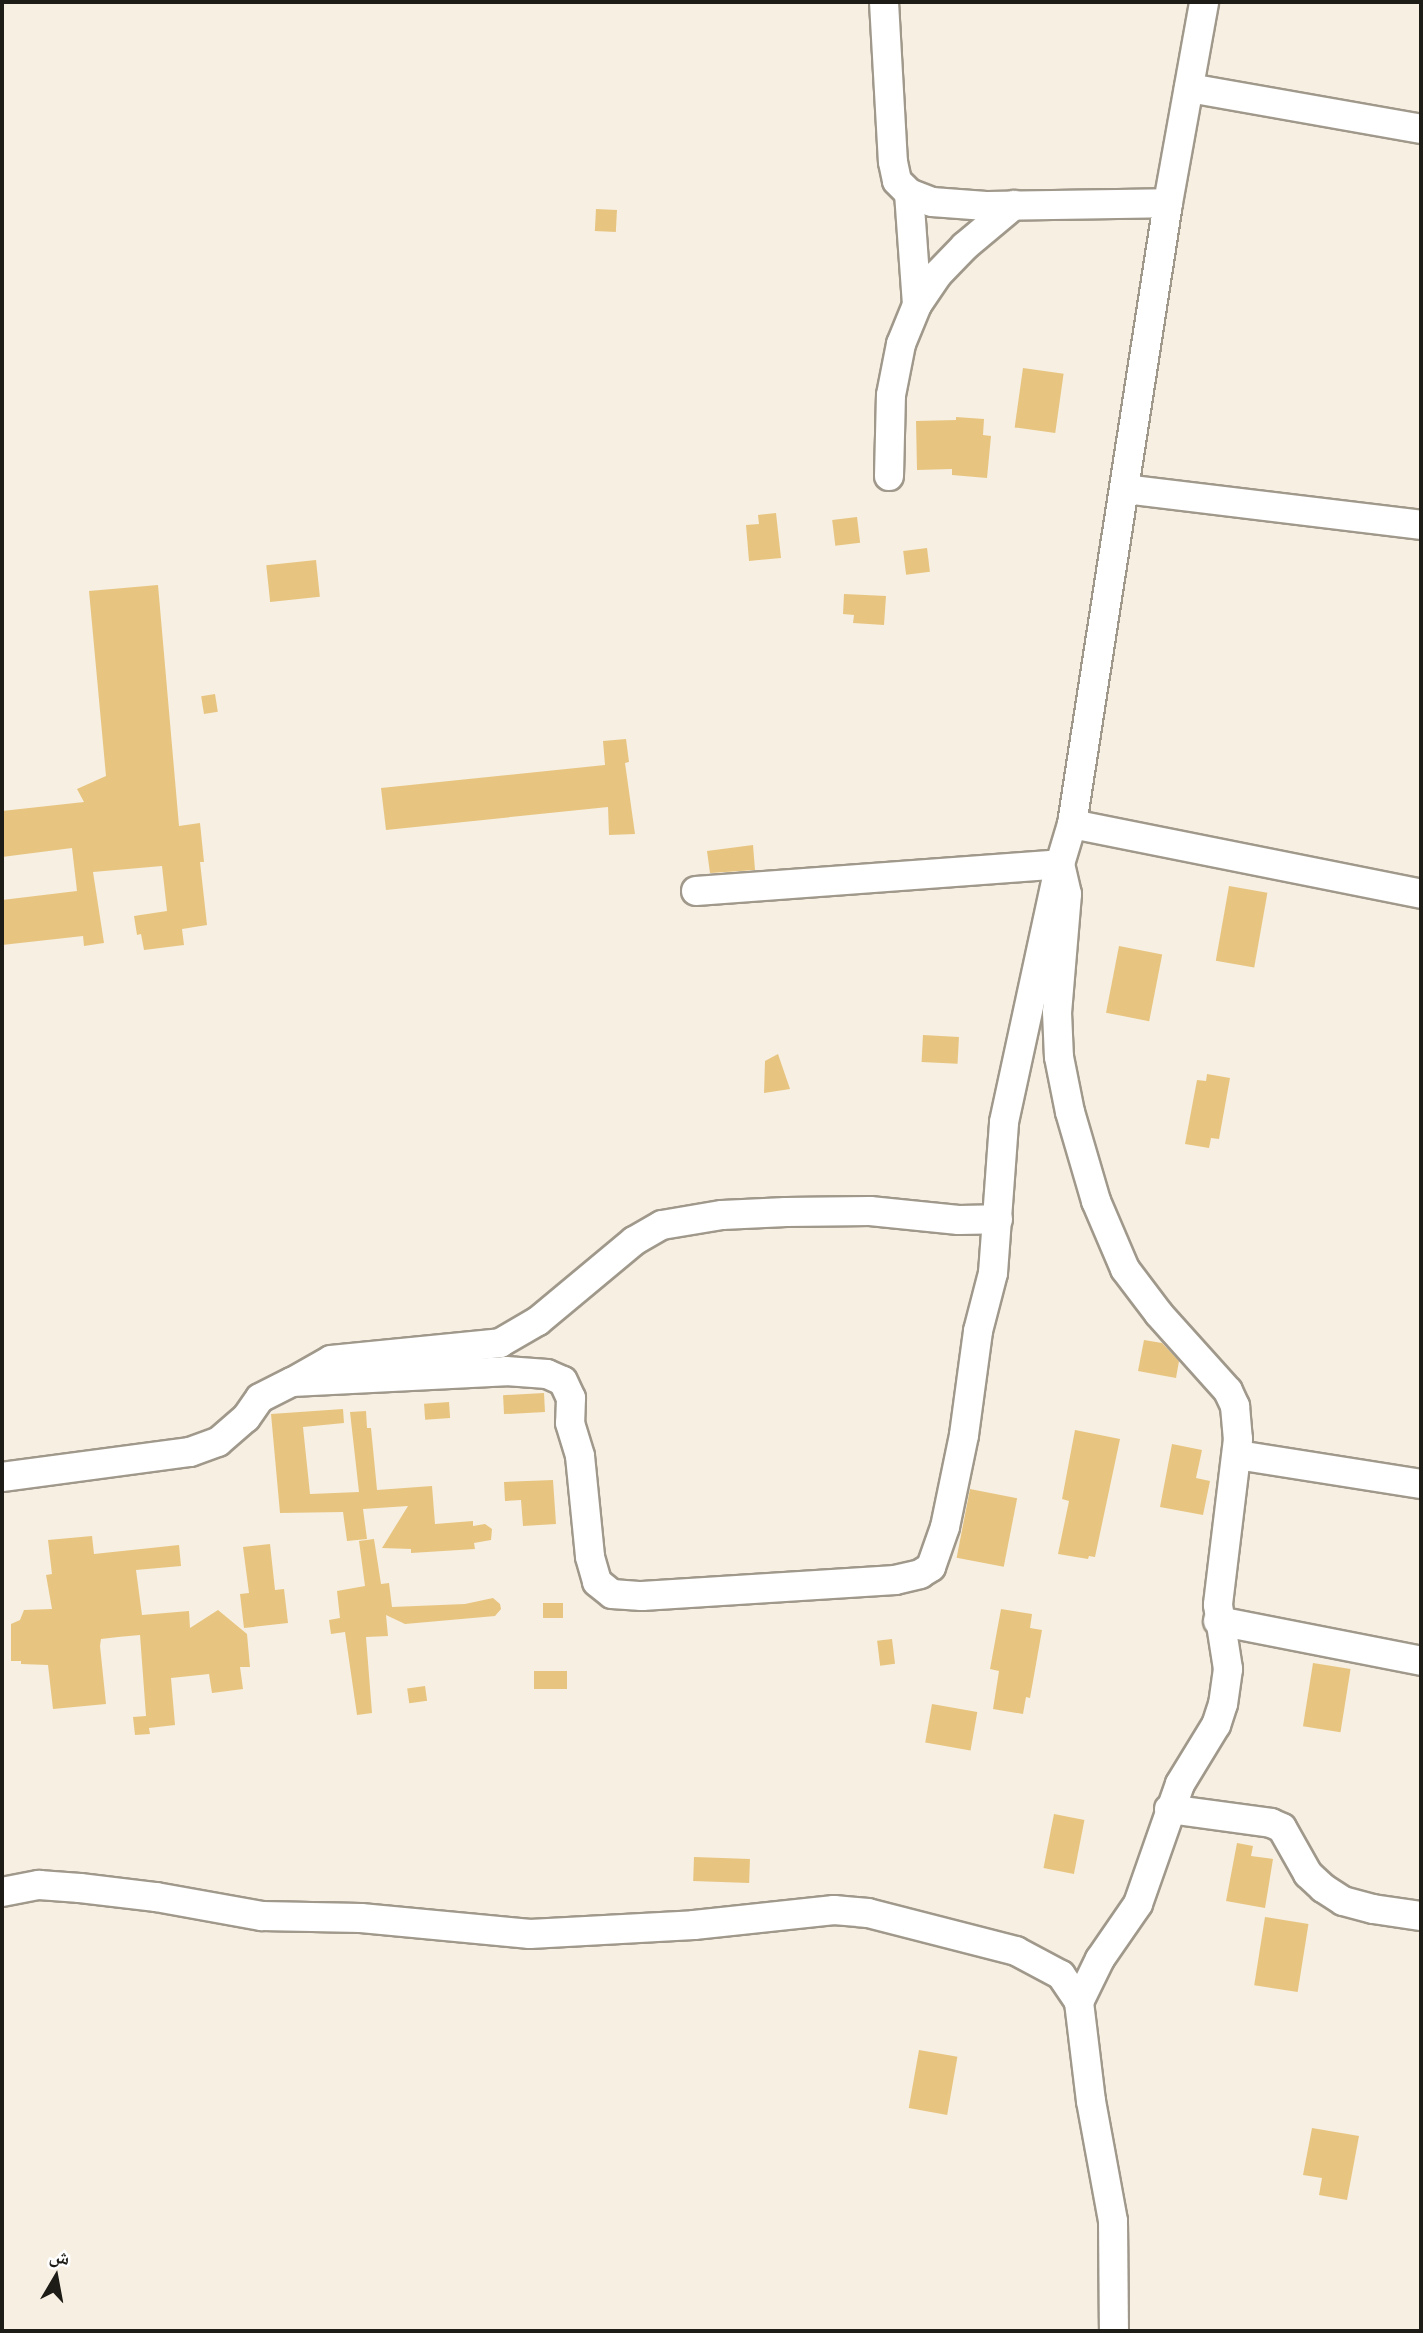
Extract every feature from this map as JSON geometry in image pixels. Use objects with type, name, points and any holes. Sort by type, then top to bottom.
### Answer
[{"type":"street","points":[[884,2],[893,162],[897,181],[909,193],[932,202],[1014,205],[1168,203]]},
{"type":"street","points":[[292,1382],[506,1371],[547,1374],[564,1381],[571,1398],[570,1423],[580,1456],[590,1557],[597,1582],[612,1594],[642,1596],[895,1580],[920,1574],[931,1567],[945,1527],[964,1434],[978,1332],[993,1273],[1004,1122],[1060,864],[1072,824],[1168,203],[1204,2]]},
{"type":"street","points":[[1189,88],[1421,130]]},
{"type":"street","points":[[909,193],[917,305]]},
{"type":"street","points":[[889,477],[891,395],[901,344],[917,305],[938,274],[965,246],[1014,205]]},
{"type":"street","points":[[1125,489],[1421,525]]},
{"type":"street","points":[[1072,824],[1421,894]]},
{"type":"street","points":[[696,891],[1060,864]]},
{"type":"street","points":[[1060,864],[1068,894],[1057,1034],[1059,1058],[1078,1143],[1106,1230],[1125,1269],[1159,1314],[1228,1391],[1237,1420],[1238,1455],[1220,1586],[1219,1621],[1228,1670],[1223,1704],[1216,1725],[1180,1784],[1169,1809],[1153,1867],[1138,1904],[1100,1959],[1080,2002]]},
{"type":"street","points":[[2,1477],[190,1452],[218,1442],[246,1418],[260,1398],[331,1360],[500,1343],[538,1321],[625,1248],[662,1225],[722,1215],[786,1212],[870,1211],[959,1220],[998,1219]]},
{"type":"street","points":[[1238,1455],[1421,1484]]},
{"type":"street","points":[[1219,1621],[1421,1661]]},
{"type":"street","points":[[1169,1809],[1256,1820],[1282,1828],[1308,1874],[1343,1901],[1373,1909],[1421,1916]]},
{"type":"street","points":[[2,1892],[39,1885],[80,1888],[156,1897],[262,1916],[362,1918],[530,1934],[694,1925],[807,1911],[868,1913],[1016,1951],[1061,1975],[1080,2002],[1091,2101],[1113,2221],[1114,2331]]},
{"type":"building","points":[[596,209],[617,210],[616,232],[595,231]]},
{"type":"building","points":[[1023,368],[1064,374],[1055,433],[1015,427]]},
{"type":"building","points":[[956,417],[984,419],[983,435],[991,436],[987,478],[952,475],[952,469],[917,470],[916,421],[956,420]]},
{"type":"building","points":[[776,513],[781,558],[749,561],[746,525],[759,524],[758,515]]},
{"type":"building","points":[[857,517],[860,543],[835,546],[832,520]]},
{"type":"building","points":[[927,548],[930,572],[906,575],[903,551]]},
{"type":"building","points":[[316,560],[320,597],[270,602],[266,565]]},
{"type":"building","points":[[158,585],[179,826],[200,823],[204,862],[200,862],[207,925],[182,929],[184,945],[144,950],[141,934],[137,935],[134,916],[167,911],[162,866],[93,872],[104,943],[84,946],[83,936],[2,945],[2,900],[77,891],[72,848],[2,857],[2,811],[84,802],[77,789],[106,776],[89,591]]},
{"type":"building","points":[[844,594],[886,596],[884,625],[853,623],[854,615],[843,614]]},
{"type":"building","points":[[215,694],[218,712],[204,714],[201,696]]},
{"type":"building","points":[[626,739],[629,762],[625,763],[635,834],[609,835],[608,807],[386,830],[381,788],[605,765],[603,741]]},
{"type":"building","points":[[753,845],[755,870],[710,873],[707,851]]},
{"type":"building","points":[[1229,886],[1267,893],[1254,968],[1216,961]]},
{"type":"building","points":[[1119,946],[1162,954],[1149,1021],[1106,1013]]},
{"type":"building","points":[[923,1035],[959,1037],[958,1064],[922,1062]]},
{"type":"building","points":[[778,1054],[790,1089],[764,1093],[765,1061]]},
{"type":"building","points":[[1207,1074],[1230,1078],[1219,1139],[1211,1138],[1209,1148],[1185,1144],[1197,1080],[1206,1081]]},
{"type":"building","points":[[1144,1340],[1162,1343],[1179,1361],[1176,1378],[1138,1371]]},
{"type":"building","points":[[544,1393],[545,1412],[504,1414],[503,1395]]},
{"type":"building","points":[[449,1402],[450,1418],[425,1420],[424,1404]]},
{"type":"building","points":[[343,1409],[344,1423],[303,1427],[310,1494],[359,1492],[350,1412],[366,1411],[367,1428],[371,1428],[377,1490],[432,1486],[435,1524],[473,1521],[473,1526],[485,1524],[492,1529],[491,1540],[474,1543],[475,1549],[411,1553],[411,1549],[382,1548],[408,1506],[363,1509],[367,1539],[347,1541],[343,1512],[280,1513],[271,1414]]},
{"type":"building","points":[[1075,1430],[1120,1439],[1095,1557],[1089,1556],[1088,1559],[1058,1554],[1069,1501],[1062,1499]]},
{"type":"building","points":[[1172,1444],[1202,1450],[1196,1478],[1210,1481],[1203,1515],[1160,1507]]},
{"type":"building","points":[[553,1480],[556,1524],[523,1526],[521,1500],[505,1501],[504,1482]]},
{"type":"building","points":[[970,1489],[1017,1498],[1004,1567],[957,1558]]},
{"type":"building","points":[[92,1536],[94,1554],[179,1545],[181,1566],[136,1570],[142,1615],[189,1611],[190,1628],[218,1610],[247,1634],[250,1667],[240,1667],[243,1689],[212,1693],[209,1674],[171,1678],[175,1725],[149,1728],[150,1734],[135,1735],[133,1717],[146,1716],[140,1635],[118,1637],[101,1639],[106,1704],[53,1709],[48,1665],[11,1661],[11,1624],[20,1620],[24,1610],[52,1609],[46,1575],[52,1574],[48,1540]]},
{"type":"building","points":[[374,1539],[381,1584],[389,1583],[392,1607],[465,1604],[493,1598],[500,1604],[501,1609],[495,1616],[405,1624],[386,1615],[388,1636],[366,1637],[372,1713],[357,1715],[345,1632],[331,1634],[329,1620],[340,1618],[337,1591],[365,1586],[359,1541]]},
{"type":"building","points":[[270,1544],[275,1590],[284,1589],[288,1623],[244,1628],[240,1594],[249,1593],[243,1547]]},
{"type":"building","points":[[543,1603],[563,1603],[563,1618],[543,1618]]},
{"type":"building","points":[[1001,1609],[1032,1614],[1030,1628],[1042,1630],[1030,1698],[1026,1697],[1023,1714],[993,1709],[999,1671],[990,1669]]},
{"type":"building","points":[[892,1639],[895,1664],[880,1666],[877,1641]]},
{"type":"building","points":[[1313,1663],[1351,1669],[1341,1732],[1303,1726]]},
{"type":"building","points":[[534,1671],[567,1671],[567,1689],[534,1689]]},
{"type":"building","points":[[425,1686],[427,1701],[409,1703],[407,1689]]},
{"type":"building","points":[[932,1704],[977,1712],[971,1750],[925,1742]]},
{"type":"building","points":[[1054,1814],[1084,1820],[1074,1874],[1044,1868]]},
{"type":"building","points":[[1237,1843],[1253,1846],[1251,1856],[1273,1859],[1265,1908],[1226,1901]]},
{"type":"building","points":[[694,1857],[750,1859],[749,1883],[693,1881]]},
{"type":"building","points":[[1265,1917],[1308,1924],[1298,1992],[1254,1985]]},
{"type":"building","points":[[919,2050],[957,2057],[947,2115],[909,2108]]},
{"type":"building","points":[[1312,2128],[1359,2136],[1347,2200],[1319,2195],[1322,2178],[1303,2175]]}]
